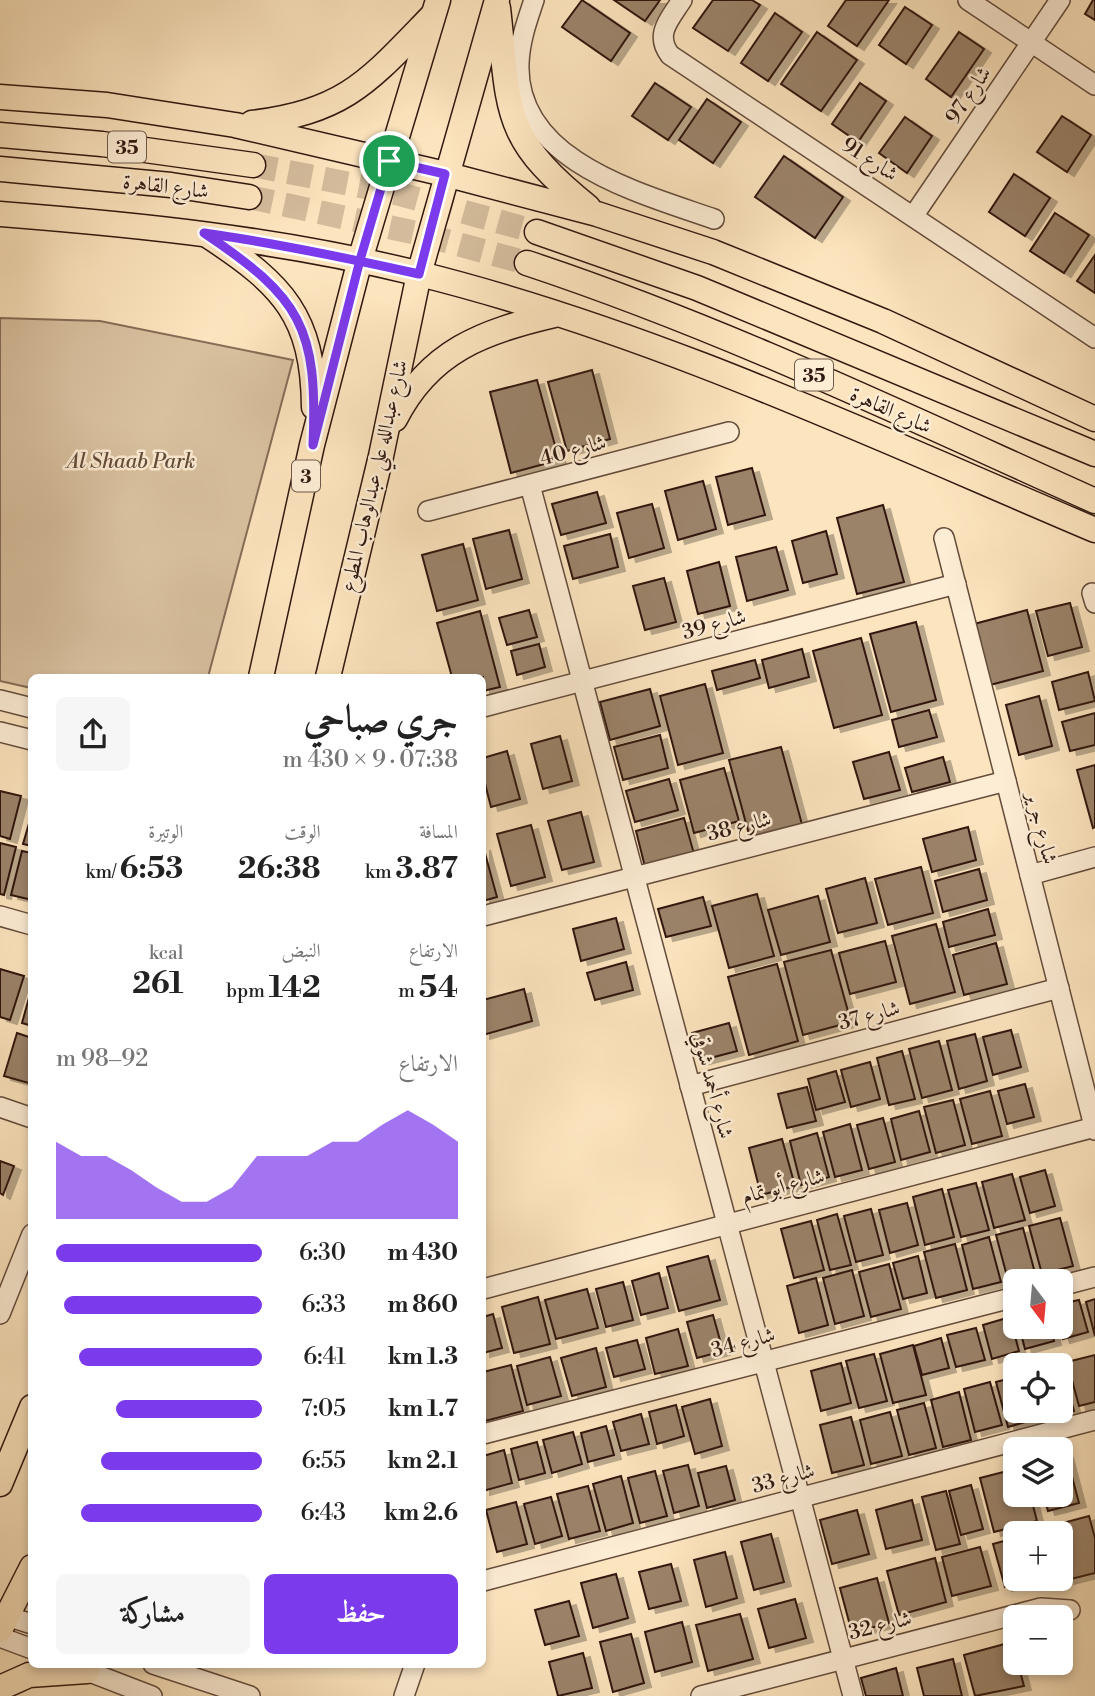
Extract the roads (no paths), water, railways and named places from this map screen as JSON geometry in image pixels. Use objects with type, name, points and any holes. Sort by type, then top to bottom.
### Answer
[{"type":"main road","points":[[445,174],[497,0]]},
{"type":"main road","points":[[497,0],[507,91],[516,130],[551,177],[597,214]]},
{"type":"main road","points":[[235,125],[296,117],[328,105],[365,84],[436,7]]},
{"type":"main road","name":"3","points":[[262,674],[313,445],[360,260],[436,7]]},
{"type":"main road","points":[[0,97],[107,105],[235,125],[445,174],[597,214],[713,252],[883,321],[1095,419]]},
{"type":"main road","name":"شارع القاهرة","points":[[0,135],[102,144],[253,165]]},
{"type":"main road","name":"شارع القاهرة","points":[[0,169],[171,185],[249,197]]},
{"type":"main road","name":"شارع عبدالله علي عبدالوهاب المطوع","points":[[329,674],[381,456],[419,274],[445,174]]},
{"type":"main road","points":[[0,214],[204,233],[360,260],[419,274],[694,361],[1095,530]]},
{"type":"main road","name":"شارع القاهرة","points":[[537,232],[697,288],[1095,454]]},
{"type":"main road","points":[[204,233],[260,272],[293,310],[306,341],[312,371],[313,445]]},
{"type":"main road","name":"شارع القاهرة","points":[[527,263],[626,296],[712,330],[1095,501]]},
{"type":"main road","points":[[381,456],[401,407],[435,366],[479,336],[555,315]]},
{"type":"main road","points":[[0,1484],[28,1417]]},
{"type":"main road","points":[[2,1624],[28,1575]]},
{"type":"main road","points":[[0,1688],[29,1675],[72,1668]]},
{"type":"street","points":[[534,0],[523,33],[519,65],[531,117],[543,135],[568,155],[604,175],[714,219]]},
{"type":"street","name":"شارع 91","points":[[682,0],[663,30],[663,41],[670,55],[1095,338]]},
{"type":"street","points":[[968,0],[1095,85]]},
{"type":"street","name":"شارع 97","points":[[914,215],[1060,0]]},
{"type":"street","name":"شارع 40","points":[[429,511],[729,432]]},
{"type":"street","name":"شارع أحمد شوقي","points":[[530,485],[853,1696]]},
{"type":"street","name":"شارع جر ير","points":[[944,538],[1095,1128]]},
{"type":"street","name":"شارع 39","points":[[486,706],[956,584]]},
{"type":"street","points":[[0,700],[28,707]]},
{"type":"street","points":[[0,733],[28,739]]},
{"type":"street","name":"شارع 38","points":[[486,915],[1006,780]]},
{"type":"street","points":[[1030,875],[1095,857]]},
{"type":"street","points":[[0,916],[28,924]]},
{"type":"street","name":"شارع 37","points":[[690,1086],[1059,988]]},
{"type":"street","points":[[0,1107],[28,1117]]},
{"type":"street","name":"شارع أبو تمام","points":[[486,1288],[1095,1128]]},
{"type":"street","points":[[2,1303],[28,1243]]},
{"type":"street","points":[[1073,1283],[1095,1277]]},
{"type":"street","name":"شارع 34","points":[[486,1433],[1003,1300]]},
{"type":"street","name":"شارع 33","points":[[486,1580],[1095,1420]]},
{"type":"street","name":"شارع 32","points":[[701,1696],[1003,1618]]},
{"type":"street","points":[[2,1624],[28,1625]]},
{"type":"street","points":[[2,1624],[28,1646]]},
{"type":"street","points":[[81,1668],[152,1696]]},
{"type":"street","points":[[164,1668],[224,1691],[250,1696]]},
{"type":"street","points":[[404,1696],[414,1668]]},
{"type":"tunnel","points":[[253,165],[396,193],[537,232]]},
{"type":"tunnel","points":[[249,197],[421,234],[527,263]]},
{"type":"park label","name":"Al Shaab Park","points":[[131,461]]}]
